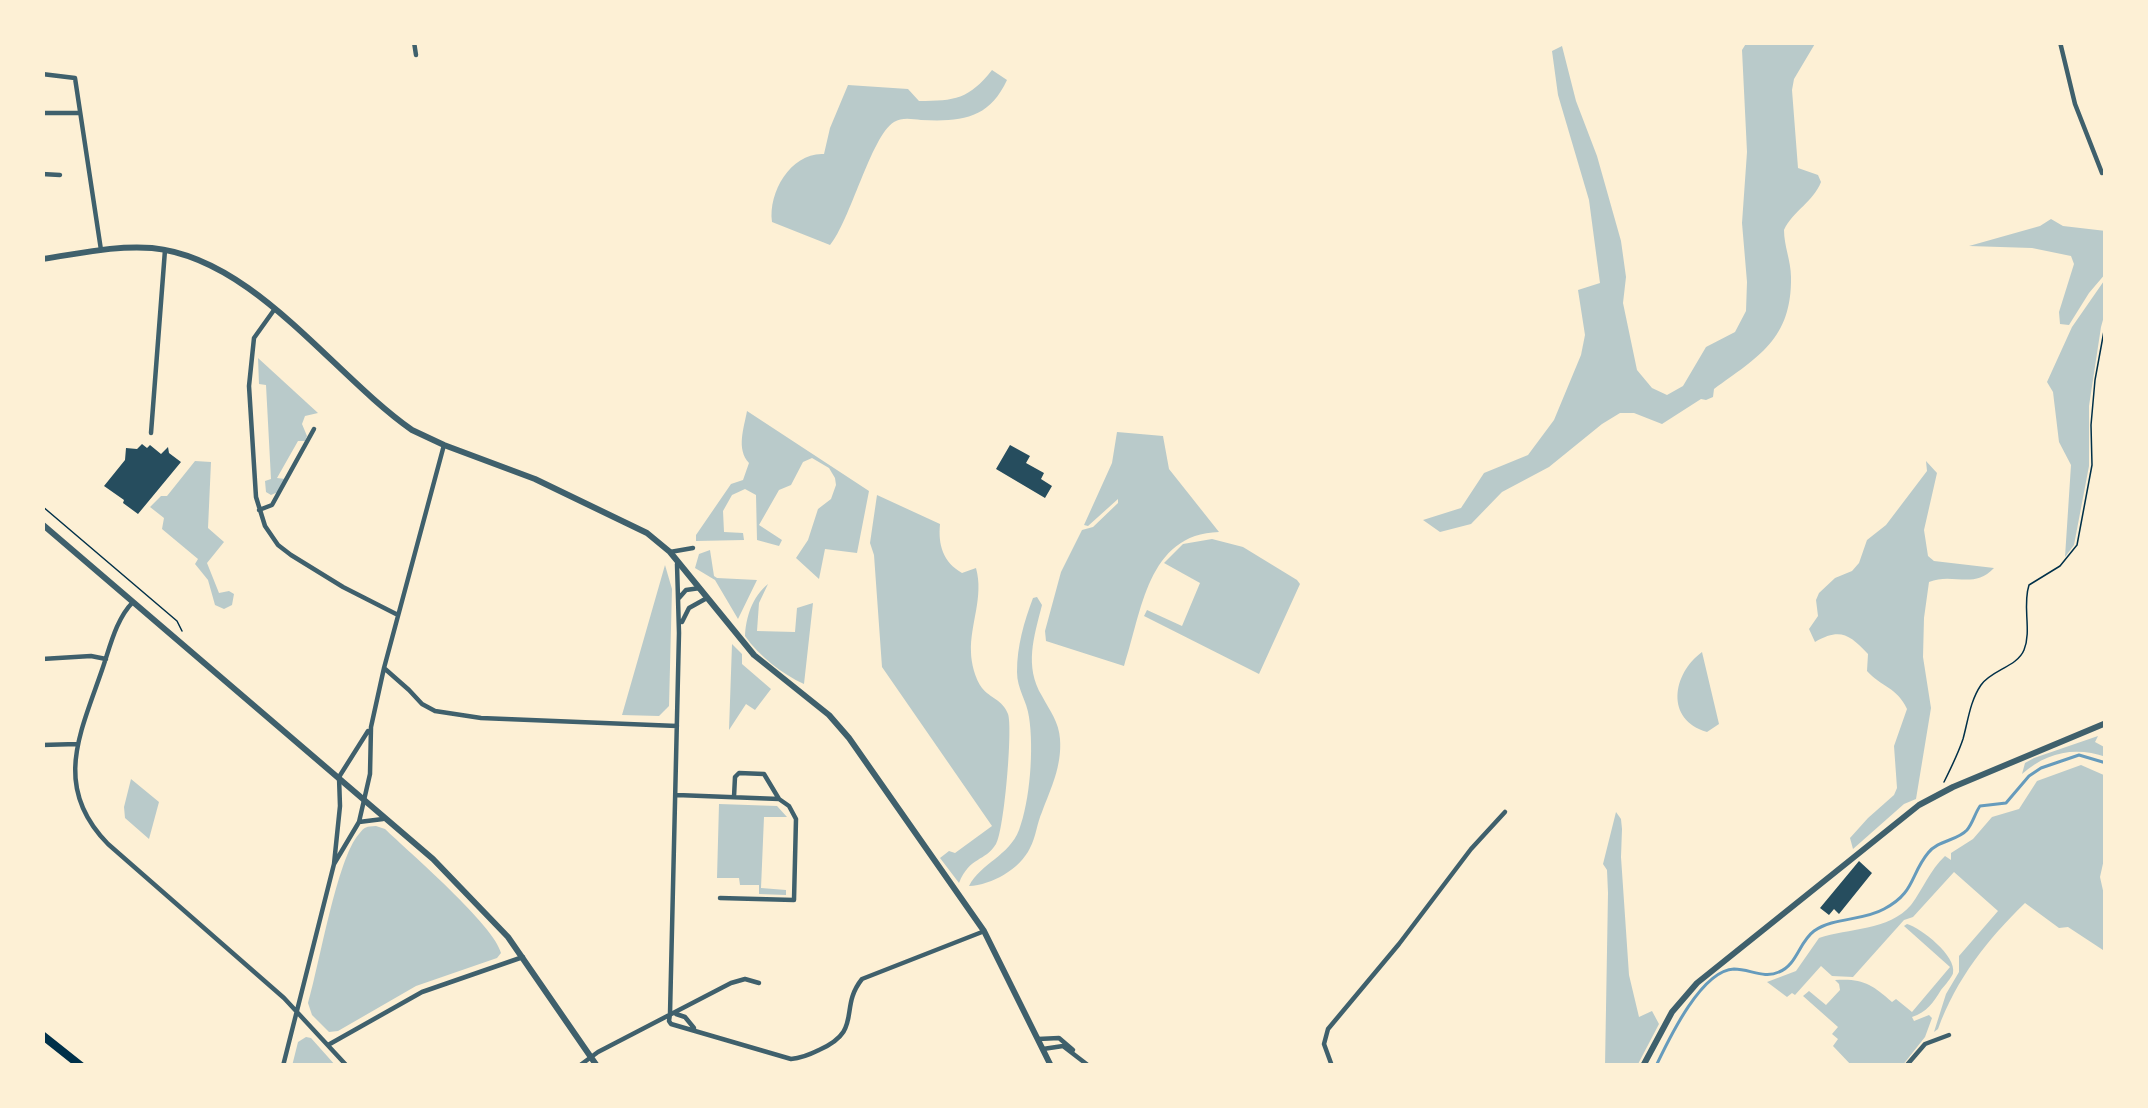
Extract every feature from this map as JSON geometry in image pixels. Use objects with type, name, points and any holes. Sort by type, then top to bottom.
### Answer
[{"type":"main road","points":[[42,1035],[81,1066]]},
{"type":"street","points":[[414,42],[416,55]]},
{"type":"street","points":[[2060,42],[2075,104],[2102,172]]},
{"type":"street","points":[[42,74],[75,78],[101,250]]},
{"type":"street","points":[[42,113],[80,113]]},
{"type":"street","points":[[42,174],[60,175]]},
{"type":"street","points":[[42,259],[129,247],[194,257],[222,271],[274,310],[398,419],[444,446],[505,466],[647,533],[670,552],[754,655],[839,726],[984,932],[1051,1066]]},
{"type":"street","points":[[151,433],[165,250]]},
{"type":"street","points":[[274,310],[254,338],[249,386],[259,510],[269,534],[291,555],[398,616]]},
{"type":"street","points":[[259,510],[272,505],[314,429]]},
{"type":"street","points":[[283,1066],[352,800],[370,774],[371,727],[384,668],[444,446]]},
{"type":"street","points":[[42,524],[339,777],[359,822],[334,864]]},
{"type":"street","points":[[670,552],[693,548]]},
{"type":"street","points":[[677,561],[677,726],[666,1018],[671,1024],[803,1062],[840,1039],[862,979],[984,932]]},
{"type":"street","points":[[678,599],[686,590],[700,588]]},
{"type":"street","points":[[679,634],[689,608],[707,598]]},
{"type":"street","points":[[133,602],[122,616],[76,744],[74,777],[82,810],[95,831],[297,1012],[347,1066]]},
{"type":"street","points":[[42,659],[106,659]]},
{"type":"street","points":[[384,668],[435,711],[481,718],[677,726]]},
{"type":"street","points":[[1643,1066],[1672,1012],[1697,983],[1901,817],[1942,792],[2106,723]]},
{"type":"street","points":[[339,777],[371,727]]},
{"type":"street","points":[[42,745],[76,744]]},
{"type":"street","points":[[720,898],[794,900],[796,819],[789,806],[779,799],[764,773],[735,777],[734,797]]},
{"type":"street","points":[[339,777],[352,800],[390,820],[457,883],[523,957],[594,1062]]},
{"type":"street","points":[[675,795],[779,799]]},
{"type":"street","points":[[1332,1066],[1324,1044],[1328,1029],[1504,812]]},
{"type":"street","points":[[359,822],[390,820]]},
{"type":"street","points":[[328,1046],[422,992],[523,957]]},
{"type":"street","points":[[579,1066],[594,1062],[738,980],[758,983]]},
{"type":"street","points":[[666,1018],[679,1013],[698,1031]]},
{"type":"street","points":[[1906,1066],[1924,1044],[1949,1035]]},
{"type":"street","points":[[1038,1039],[1064,1040],[1081,1059]]},
{"type":"street","points":[[1043,1049],[1063,1046],[1089,1066]]},
{"type":"path","points":[[1942,792],[1979,688],[2023,652],[2030,585],[2060,566],[2077,545],[2092,465],[2095,380],[2106,320]]},
{"type":"path","points":[[42,506],[177,621],[185,646]]},
{"type":"shaded area","points":[[1747,42],[1816,42],[1792,90],[1798,168],[1818,175],[1821,182],[1784,230],[1790,298],[1779,331],[1758,356],[1714,389],[1713,397],[1701,399],[1662,424],[1620,413],[1549,467],[1502,492],[1471,524],[1440,532],[1423,520],[1461,508],[1484,473],[1528,455],[1554,420],[1585,335],[1578,290],[1600,283],[1589,200],[1558,95],[1552,51],[1562,46],[1621,241],[1626,277],[1623,303],[1637,370],[1652,388],[1667,395],[1683,386],[1706,347],[1735,332],[1746,311],[1742,50]]},
{"type":"shaded area","points":[[992,70],[1007,80],[982,110],[949,120],[900,119],[885,130],[830,245],[772,222],[774,198],[784,176],[802,159],[824,154],[848,85],[908,89],[919,101],[942,100],[968,93]]},
{"type":"shaded area","points":[[2051,219],[2063,226],[2106,231],[2106,273],[2069,325],[2060,324],[2059,312],[2074,264],[2071,256],[2032,248],[1969,246]]},
{"type":"shaded area","points":[[2106,278],[2106,309],[2089,406],[2089,466],[2074,545],[2065,557],[2071,465],[2059,442],[2053,392],[2047,382],[2072,327]]},
{"type":"shaded area","points":[[258,358],[318,413],[305,416],[305,441],[298,441],[277,478],[285,479],[271,495],[265,481],[271,479],[266,385],[259,384]]},
{"type":"shaded area","points":[[747,411],[869,491],[857,553],[825,549],[819,579],[796,558],[818,509],[831,499],[836,485],[829,468],[812,458],[803,462],[791,485],[779,490],[759,525],[782,540],[779,546],[757,540],[756,495],[745,489],[732,495],[723,511],[724,532],[743,533],[744,540],[696,541],[731,484],[743,480],[749,463],[742,445]]},
{"type":"shaded area","points":[[1117,432],[1163,436],[1169,469],[1219,532],[1195,536],[1162,561],[1143,600],[1124,666],[1046,641],[1045,631],[1061,572],[1082,530],[1093,527],[1118,503],[1118,499],[1084,525],[1112,463]]},
{"type":"shaded area","points":[[195,461],[211,462],[208,528],[224,542],[207,563],[219,593],[234,594],[232,605],[224,609],[215,605],[208,580],[195,564],[198,559],[162,529],[164,518],[150,507],[167,496]]},
{"type":"shaded area","points":[[1926,461],[1937,473],[1924,530],[1928,556],[1934,561],[1994,568],[1978,578],[1929,582],[1923,657],[1931,708],[1916,799],[1853,849],[1850,838],[1897,788],[1894,746],[1907,709],[1867,671],[1868,654],[1855,642],[1838,634],[1815,642],[1809,629],[1818,616],[1819,593],[1859,563],[1867,540],[1886,525],[1927,471]]},
{"type":"shaded area","points":[[877,495],[940,524],[941,546],[950,564],[962,573],[976,568],[971,656],[982,688],[1008,714],[1009,758],[999,836],[992,850],[968,868],[959,883],[940,858],[949,851],[955,853],[992,826],[882,667],[870,543]]},
{"type":"shaded area","points":[[1212,539],[1243,547],[1300,584],[1259,674],[1144,616],[1147,610],[1182,626],[1200,583],[1164,563],[1183,544]]},
{"type":"shaded area","points":[[710,550],[717,578],[757,580],[738,619],[715,580],[695,568],[699,554]]},
{"type":"shaded area","points":[[665,565],[672,589],[669,706],[659,716],[622,715]]},
{"type":"shaded area","points":[[768,584],[759,603],[757,631],[795,632],[797,608],[813,603],[804,684],[772,664],[745,636],[751,608]]},
{"type":"shaded area","points":[[1037,597],[1042,605],[1032,651],[1033,674],[1058,727],[1058,768],[1025,856],[1004,874],[969,886],[1009,846],[1023,818],[1031,744],[1017,662],[1027,616]]},
{"type":"shaded area","points":[[732,644],[742,654],[742,664],[771,689],[755,710],[746,704],[729,730]]},
{"type":"shaded area","points":[[1702,652],[1719,724],[1707,732],[1684,718],[1678,696],[1684,672]]},
{"type":"shaded area","points":[[2098,736],[2095,742],[2106,748],[2106,757],[2062,753],[2022,774],[2025,763],[2034,758]]},
{"type":"shaded area","points":[[2081,765],[2106,776],[2106,850],[2100,877],[2106,904],[2106,952],[2068,927],[2059,928],[2025,903],[1974,961],[1934,1032],[1959,972],[1959,956],[1998,911],[1954,872],[1853,977],[1832,976],[1821,966],[1795,995],[1787,997],[1767,982],[1796,971],[1819,938],[1880,924],[1902,913],[1940,861],[1945,856],[1951,860],[1951,853],[1973,839],[1992,817],[2019,809],[2037,781]]},
{"type":"shaded area","points":[[131,779],[159,802],[149,839],[125,818]]},
{"type":"shaded area","points":[[719,804],[777,806],[787,817],[764,817],[761,888],[786,890],[786,895],[759,894],[759,885],[740,885],[739,878],[717,878]]},
{"type":"shaded area","points":[[1616,812],[1622,829],[1629,975],[1639,1017],[1652,1011],[1659,1024],[1637,1066],[1605,1066],[1608,893],[1603,864]]},
{"type":"shaded area","points":[[376,826],[385,829],[468,908],[501,953],[416,986],[329,1032],[312,1015],[308,1003],[343,865],[361,831]]},
{"type":"shaded area","points":[[1904,926],[1944,951],[1953,966],[1953,975],[1929,1006],[1912,1017],[1914,1021],[1932,1018],[1925,1037],[1902,1066],[1852,1066],[1833,1046],[1838,1039],[1832,1034],[1838,1027],[1803,996],[1809,991],[1826,1005],[1840,990],[1835,980],[1860,981],[1912,1012],[1950,967]]},
{"type":"shaded area","points":[[306,1037],[336,1066],[292,1066],[298,1042]]},
{"type":"building","points":[[142,444],[161,454],[168,447],[181,462],[138,514],[104,486],[125,460],[126,448],[137,449]]},
{"type":"building","points":[[1010,445],[1030,456],[1026,463],[1044,473],[1041,479],[1052,486],[1045,498],[996,469]]},
{"type":"building","points":[[1859,861],[1872,873],[1839,914],[1834,909],[1829,915],[1820,908]]},
{"type":"waterway","points":[[1656,1066],[1687,1008],[1722,972],[1779,972],[1814,931],[1894,903],[1928,853],[1967,830],[1980,806],[2006,803],[2041,768],[2079,755],[2106,763]]}]
